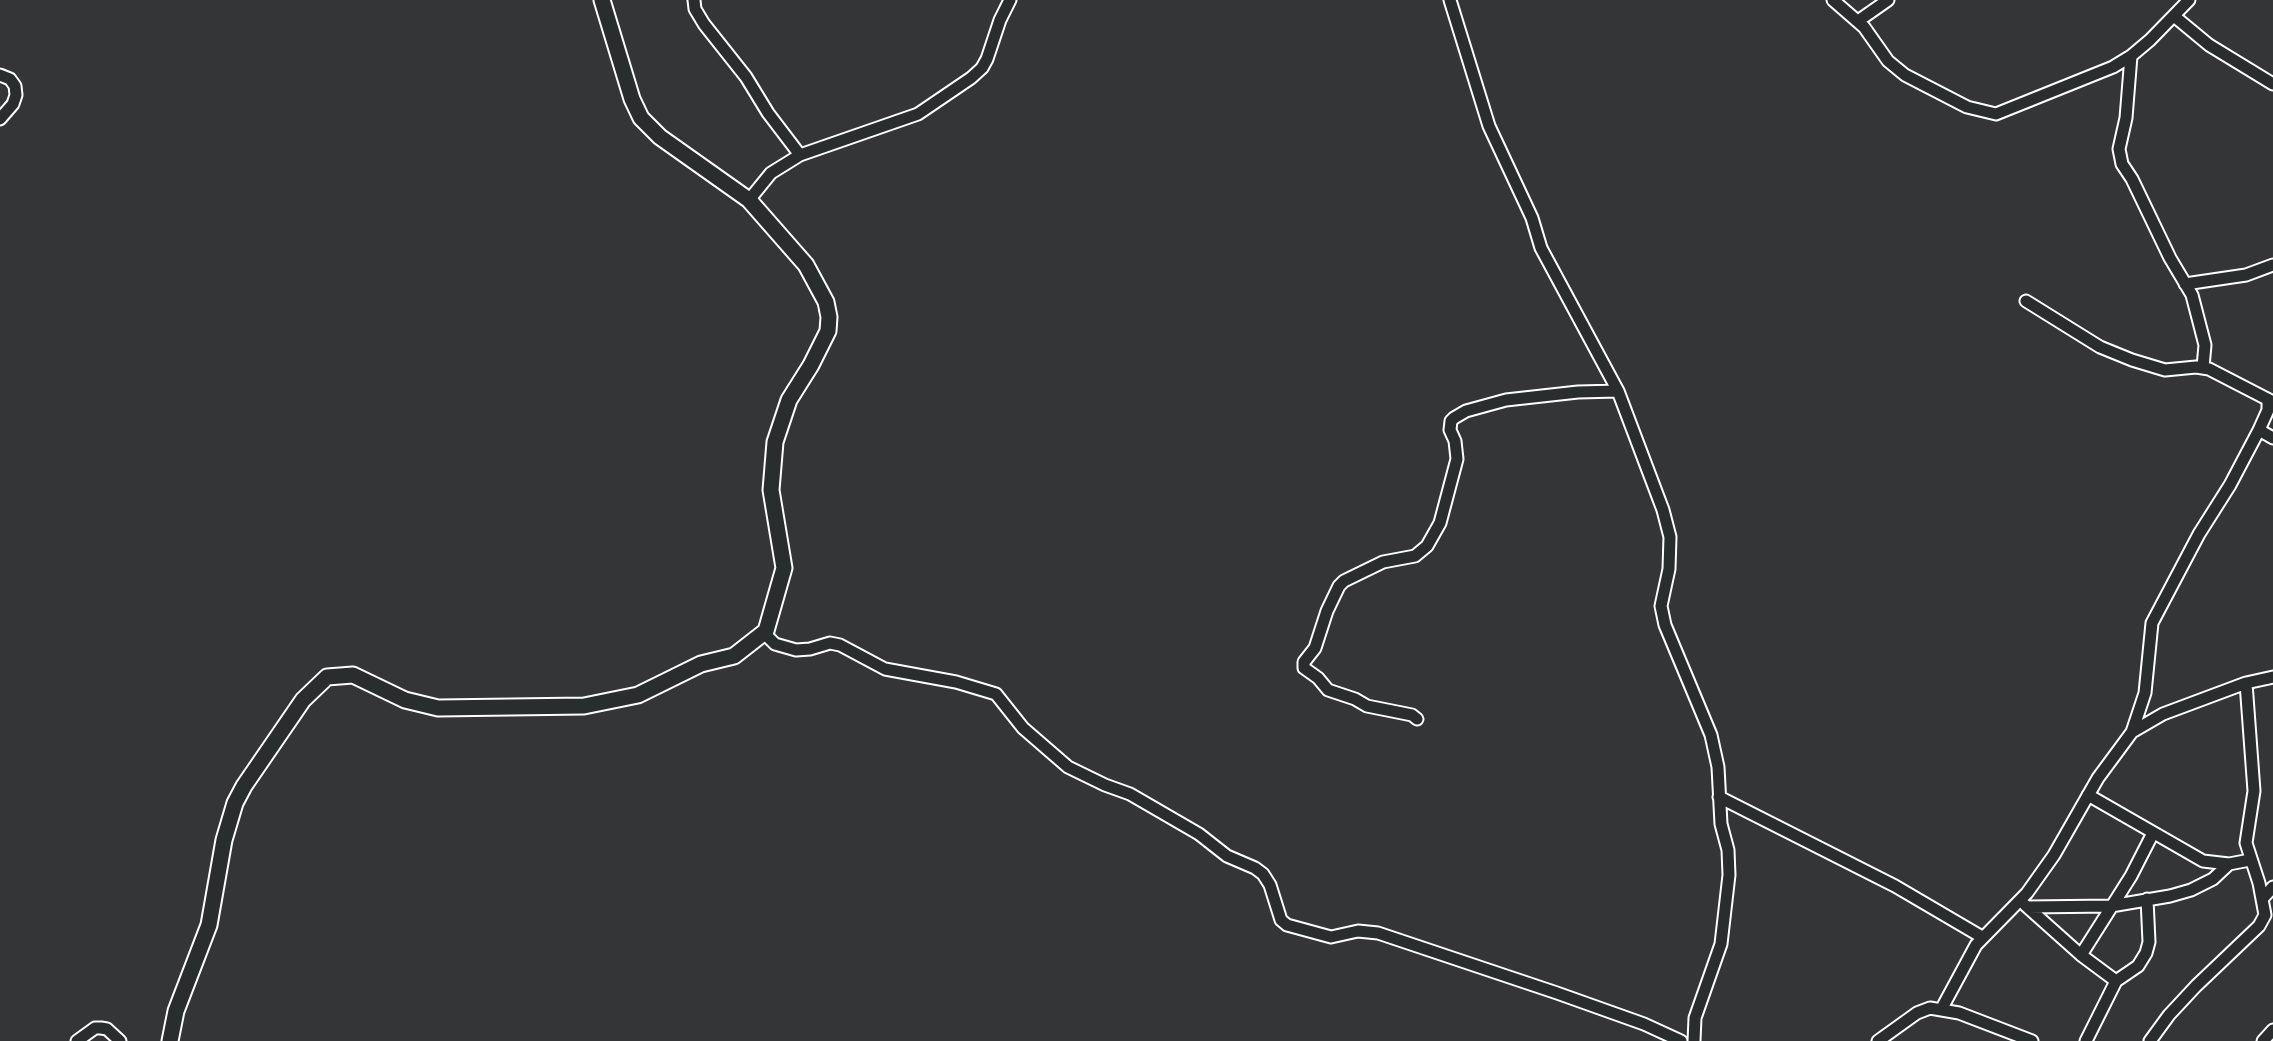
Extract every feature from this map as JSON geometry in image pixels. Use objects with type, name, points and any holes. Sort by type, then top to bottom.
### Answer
[{"type":"street","points":[[602,0],[629,89],[641,118],[672,146],[749,200],[806,265],[826,302],[829,317],[828,332],[811,365],[789,400],[775,442],[771,490],[784,568],[766,631],[767,636],[775,644],[796,650],[830,644],[840,645],[884,669],[956,682],[996,694],[1023,728],[1068,767],[1105,785],[1130,794],[1199,834],[1227,856],[1259,871],[1270,885],[1281,920],[1287,925],[1331,937],[1358,931],[1378,933],[1557,992],[1644,1024],[1681,1041]]},
{"type":"street","points":[[694,0],[695,9],[704,24],[746,77],[768,112],[800,155]]},
{"type":"street","points":[[749,200],[771,173],[800,155],[918,114],[971,78],[982,68],[987,59],[1000,20],[1010,0]]},
{"type":"street","points":[[1450,0],[1489,126],[1532,218],[1541,248],[1618,391],[1663,510],[1670,537],[1669,569],[1661,606],[1664,625],[1712,734],[1718,768],[1721,824],[1728,850],[1729,875],[1721,944],[1695,1018],[1694,1041]]},
{"type":"street","points":[[1833,0],[1858,21],[1879,46],[1888,61],[1905,76],[1967,107],[1996,114],[2113,67],[2131,56],[2189,0]]},
{"type":"street","points":[[1858,21],[1888,0]]},
{"type":"street","points":[[2174,16],[2209,45],[2273,84]]},
{"type":"street","points":[[2131,56],[2126,118],[2119,149],[2122,164],[2132,179],[2170,258],[2186,284],[2198,312],[2205,345],[2203,367]]},
{"type":"street","points":[[0,74],[10,79],[15,86],[16,95],[13,104],[0,119]]},
{"type":"street","points":[[2186,284],[2246,275],[2273,266]]},
{"type":"street","points":[[1942,1008],[1965,963],[1982,937],[2024,904],[2088,795],[2113,756],[2132,732],[2145,693],[2152,623],[2198,534],[2230,485],[2265,422],[2271,401],[2203,367],[2165,370],[2132,360],[2100,347],[2026,301]]},
{"type":"street","points":[[1417,719],[1412,715],[1366,706],[1355,699],[1328,690],[1318,678],[1304,668],[1304,662],[1315,648],[1327,611],[1339,586],[1344,581],[1382,562],[1415,556],[1427,546],[1440,523],[1457,459],[1456,441],[1450,430],[1451,421],[1454,418],[1466,411],[1506,400],[1578,392],[1618,391]]},
{"type":"street","points":[[2265,422],[2273,438]]},
{"type":"street","points":[[170,1041],[176,1011],[209,925],[224,840],[235,803],[244,786],[303,700],[327,677],[354,675],[406,700],[438,708],[584,706],[638,695],[701,664],[734,656],[766,631]]},
{"type":"street","points":[[2132,732],[2163,714],[2246,684],[2273,677]]},
{"type":"street","points":[[2150,1041],[2169,1015],[2196,986],[2259,926],[2265,915],[2259,883],[2246,843],[2254,791],[2246,684]]},
{"type":"street","points":[[2088,795],[2153,833],[2175,843],[2203,861],[2229,864],[2250,860]]},
{"type":"street","points":[[1719,797],[1895,886],[1982,937]]},
{"type":"street","points":[[2081,955],[2134,870],[2153,833]]},
{"type":"street","points":[[2024,904],[2112,906],[2191,890],[2212,879],[2229,864]]},
{"type":"street","points":[[2259,883],[2271,888],[2262,899]]},
{"type":"street","points":[[2086,1041],[2116,981],[2138,966],[2146,953],[2149,942],[2147,899]]},
{"type":"street","points":[[2024,904],[2081,955],[2116,981]]},
{"type":"street","points":[[1878,1041],[1917,1013],[1930,1008],[1942,1008],[2032,1041]]},
{"type":"street","points":[[77,1041],[95,1028],[107,1029],[120,1041]]},
{"type":"street","points":[[2263,1041],[2273,1030]]}]
